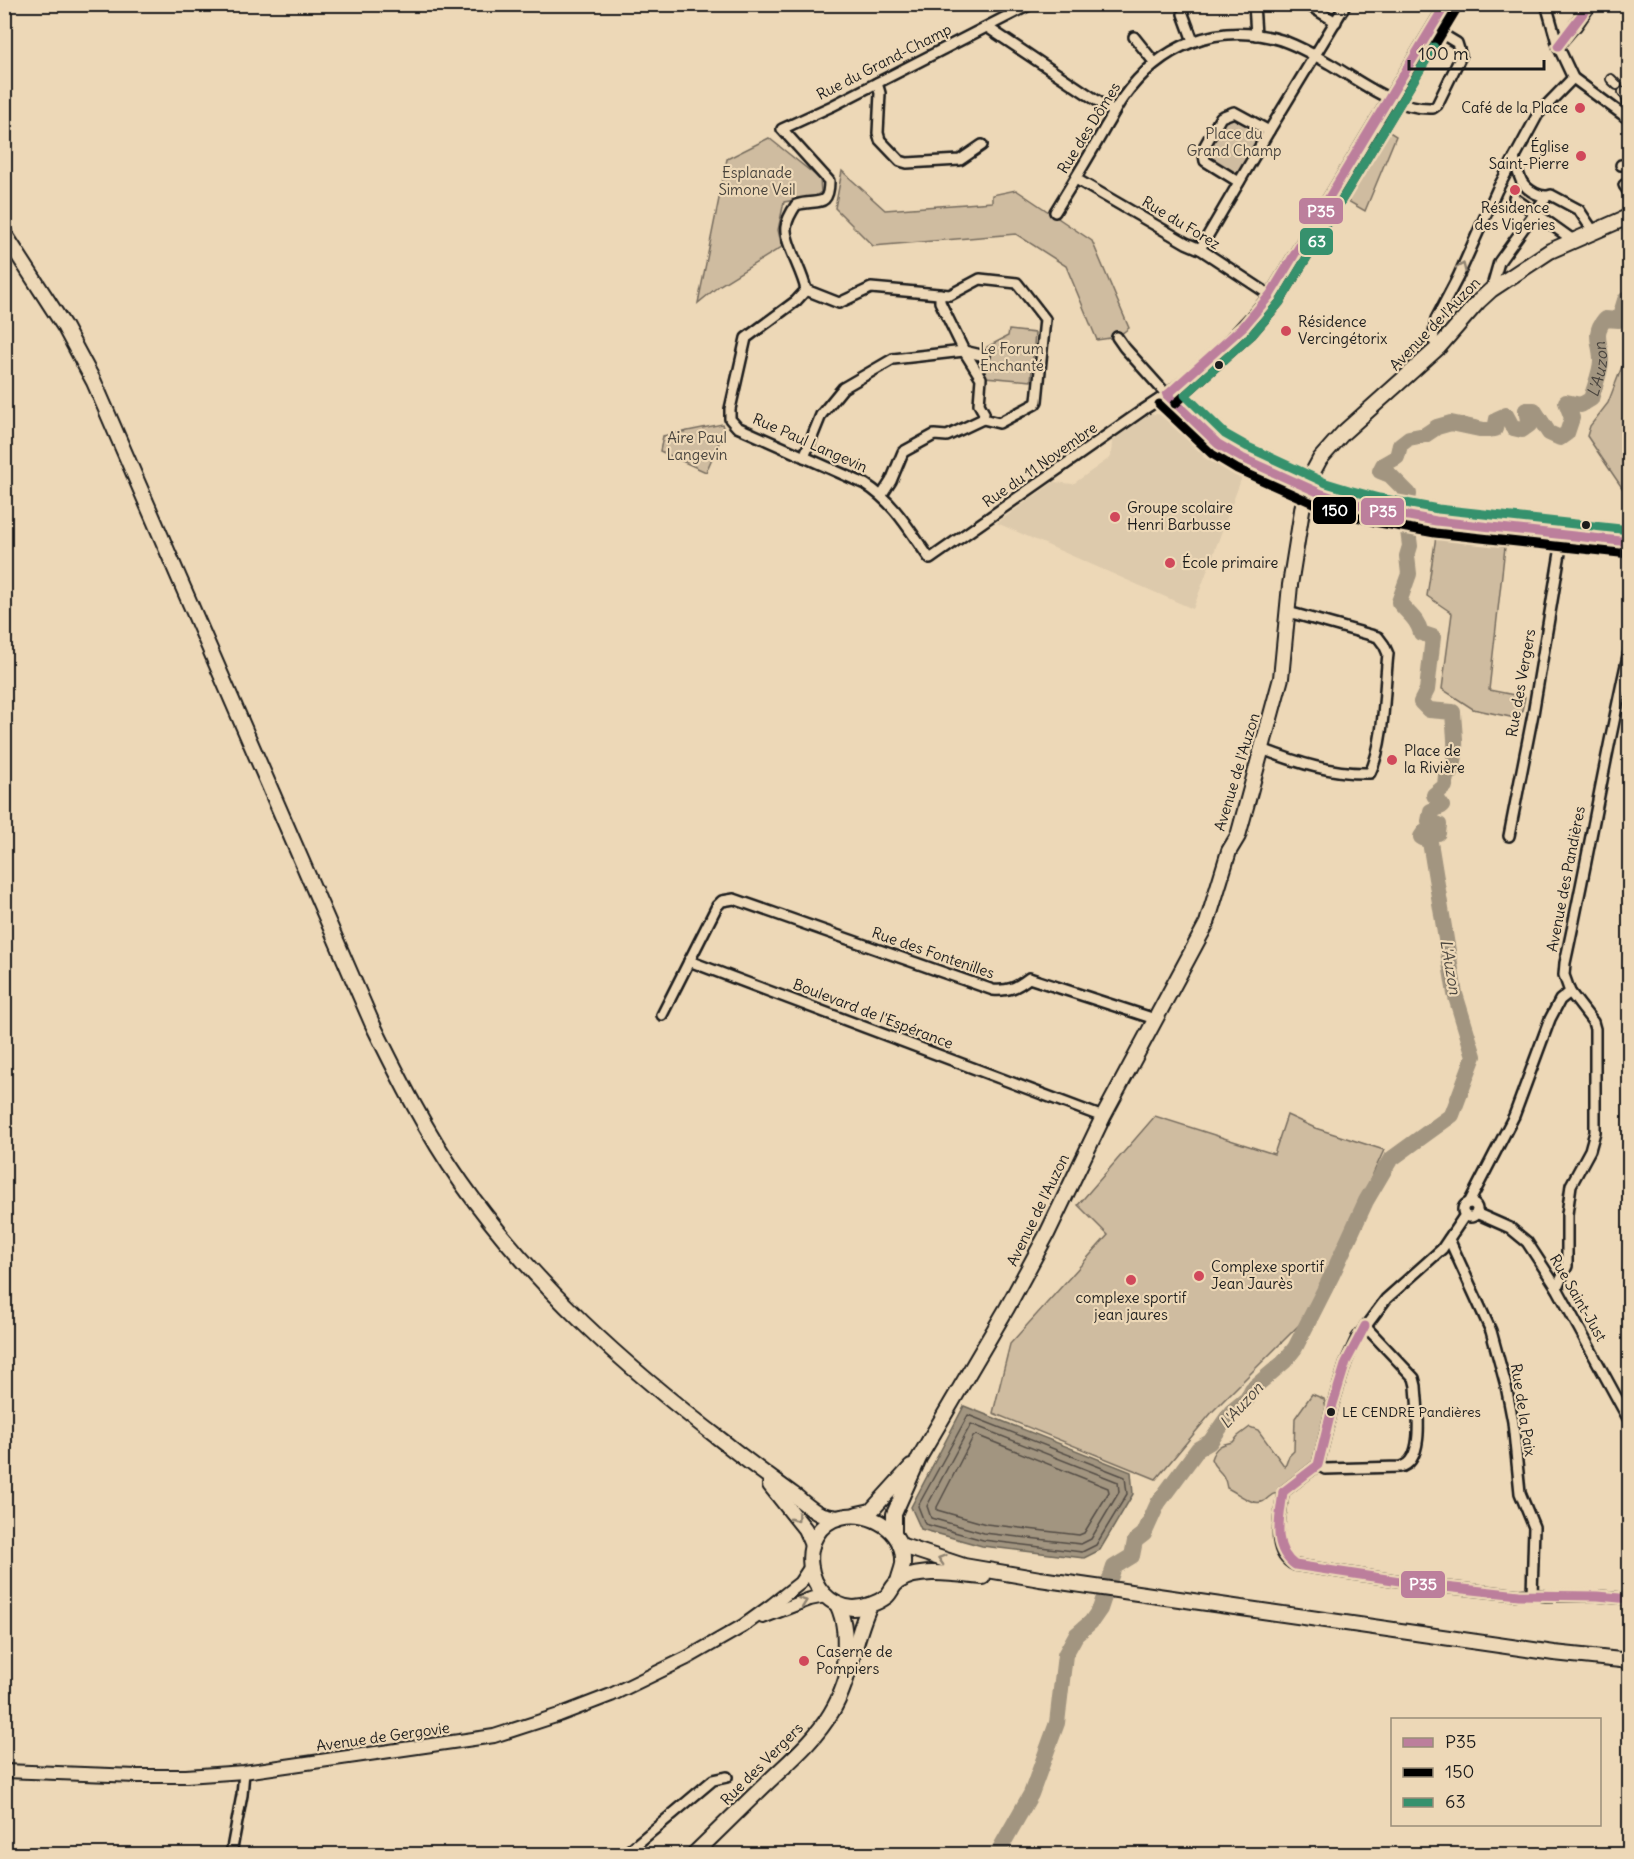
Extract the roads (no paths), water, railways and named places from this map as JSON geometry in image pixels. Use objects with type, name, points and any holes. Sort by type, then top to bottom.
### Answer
[{"type":"main road","name":"Avenue de l'Auzon","points":[[919,1458],[1047,1234],[1102,1117],[1207,923],[1229,851],[1238,836],[1281,678],[1294,552],[1307,487],[1320,459],[1331,444],[1439,347],[1491,290],[1538,258],[1629,216]]},
{"type":"main road","points":[[4,233],[64,326],[93,382],[372,1023],[414,1108],[475,1201],[562,1304],[640,1375],[748,1461],[819,1513],[838,1518]]},
{"type":"main road","points":[[842,1689],[846,1635],[843,1617],[815,1583],[810,1568],[812,1545],[822,1529],[838,1518],[871,1511],[919,1458]]},
{"type":"main road","points":[[831,1600],[853,1608],[870,1605],[887,1596],[898,1582],[903,1564],[894,1514],[919,1458]]},
{"type":"main road","points":[[748,1461],[779,1495],[805,1529],[812,1545]]},
{"type":"main road","points":[[856,1514],[879,1520],[897,1539],[964,1566],[1573,1656],[1629,1661]]},
{"type":"main road","points":[[898,1582],[914,1575],[934,1573],[1040,1579]]},
{"type":"main road","points":[[842,1689],[870,1605]]},
{"type":"main road","name":"Rue des Vergers","points":[[694,1854],[817,1733],[832,1712],[842,1689]]},
{"type":"street","name":"Rue du Grand-Champ","points":[[806,290],[804,277],[787,237],[786,226],[796,205],[822,202],[827,198],[829,181],[782,129],[878,83],[1030,4]]},
{"type":"street","points":[[1254,4],[1256,35]]},
{"type":"street","points":[[1307,4],[1336,22]]},
{"type":"street","points":[[1200,249],[1346,4]]},
{"type":"street","name":"Rue du 11 Novembre","points":[[930,560],[1167,395],[1244,326],[1270,295],[1446,4]]},
{"type":"street","points":[[1546,4],[1558,46],[1573,78],[1627,118],[1629,101],[1611,79]]},
{"type":"street","points":[[1558,46],[1590,4]]},
{"type":"street","points":[[1183,14],[1193,41]]},
{"type":"street","points":[[987,27],[1114,112]]},
{"type":"street","name":"Rue des Dômes","points":[[1055,212],[1122,99],[1154,62],[1193,41],[1223,34],[1256,35],[1281,40],[1315,56],[1390,98],[1407,105],[1429,108],[1437,105],[1461,56],[1457,43],[1432,28]]},
{"type":"street","points":[[1134,37],[1154,62]]},
{"type":"street","points":[[1439,347],[1433,340],[1436,319],[1514,159],[1538,114],[1573,78]]},
{"type":"street","points":[[878,83],[880,93],[878,133],[880,140],[900,161],[907,163],[960,160],[982,145]]},
{"type":"street","points":[[1239,183],[1205,161],[1203,149],[1221,117],[1234,112],[1269,131]]},
{"type":"street","points":[[1514,159],[1523,183],[1540,196],[1551,195],[1579,210],[1593,231]]},
{"type":"street","name":"Rue du Forez","points":[[1076,179],[1200,249],[1270,295]]},
{"type":"street","points":[[1624,185],[1629,194]]},
{"type":"street","points":[[1491,290],[1499,262],[1546,197]]},
{"type":"street","points":[[1514,198],[1573,240]]},
{"type":"street","points":[[806,290],[839,303],[871,288],[950,295],[980,279],[1017,283],[1045,319],[1035,404],[999,423],[983,419],[948,436],[934,435],[903,452],[891,481],[882,495]]},
{"type":"street","name":"Rue Paul Langevin","points":[[806,290],[796,301],[746,338],[730,409],[730,419],[737,427],[865,484],[882,495],[894,506],[930,560]]},
{"type":"street","points":[[940,294],[939,302],[964,351],[981,378],[979,404],[984,413],[983,419]]},
{"type":"street","points":[[1117,337],[1167,395],[1218,444],[1242,458],[1307,487],[1354,505],[1424,519],[1629,542]]},
{"type":"street","points":[[804,457],[821,415],[843,388],[893,359],[964,351],[985,356]]},
{"type":"street","name":"Rue des Vergers","points":[[1509,836],[1533,714],[1563,535]]},
{"type":"street","points":[[1262,748],[1327,771],[1371,772],[1375,764],[1388,654],[1384,645],[1377,637],[1288,612]]},
{"type":"street","name":"Avenue des Pandières","points":[[1570,992],[1564,975],[1564,963],[1590,848],[1601,779],[1629,647]]},
{"type":"street","name":"Rue des Fontenilles","points":[[689,961],[717,906],[722,901],[734,899],[993,990],[1008,991],[1018,987],[1029,978],[1155,1019]]},
{"type":"street","points":[[662,1015],[689,961]]},
{"type":"street","name":"Boulevard de l'Espérance","points":[[689,961],[1102,1117]]},
{"type":"street","points":[[1557,1288],[1567,1266],[1567,1214],[1570,1192],[1576,1174],[1590,1150],[1595,1132],[1595,1029],[1570,992],[1560,1000],[1550,1019],[1514,1116],[1469,1203],[1463,1208],[1465,1215],[1442,1249],[1386,1299],[1357,1338],[1346,1362],[1333,1404],[1318,1465],[1283,1492],[1279,1546],[1284,1558],[1295,1566],[1519,1595],[1532,1593],[1546,1596],[1598,1596],[1629,1599]]},
{"type":"street","points":[[1465,1215],[1471,1217],[1476,1213],[1475,1205],[1469,1203]]},
{"type":"street","name":"Rue Saint-Just","points":[[1476,1213],[1510,1228],[1527,1242],[1557,1288],[1629,1422]]},
{"type":"street","name":"Rue de la Paix","points":[[1449,1239],[1491,1331],[1499,1359],[1513,1422],[1520,1493],[1534,1527],[1532,1593]]},
{"type":"street","points":[[1318,1465],[1325,1469],[1400,1467],[1405,1466],[1416,1452],[1414,1378],[1365,1326]]},
{"type":"street","name":"Avenue de Gergovie","points":[[4,1771],[137,1776],[186,1776],[244,1772],[494,1736],[611,1695],[687,1658],[743,1626],[800,1583],[810,1568]]},
{"type":"street","name":"Avenue de Gergovie","points":[[743,1626],[810,1599],[831,1600]]},
{"type":"street","points":[[231,1854],[244,1772]]},
{"type":"street","points":[[625,1854],[713,1780],[727,1777]]},
{"type":"water","points":[[964,1406],[1131,1472],[1133,1494],[1100,1550],[1084,1558],[982,1546],[921,1529],[911,1507]]},
{"type":"waterway","name":"L'Auzon","points":[[997,1854],[1031,1794],[1057,1723],[1065,1655],[1076,1635],[1091,1622],[1100,1609],[1114,1567],[1132,1556],[1135,1541],[1144,1534],[1158,1503],[1198,1449],[1210,1442],[1231,1412],[1247,1399],[1252,1389],[1284,1362],[1295,1348],[1366,1201],[1390,1160],[1452,1115],[1474,1056],[1455,994],[1430,842],[1421,837],[1425,831],[1438,833],[1439,825],[1429,821],[1431,811],[1442,806],[1434,795],[1445,786],[1446,775],[1452,771],[1454,763],[1453,712],[1429,710],[1421,702],[1427,690],[1433,637],[1421,633],[1415,620],[1399,602],[1409,574],[1407,556],[1410,546],[1406,515],[1409,494],[1390,475],[1380,471],[1383,465],[1397,457],[1400,445],[1409,438],[1425,435],[1437,427],[1451,423],[1484,430],[1495,429],[1497,419],[1506,415],[1513,428],[1522,430],[1529,425],[1526,410],[1534,410],[1549,433],[1560,438],[1567,433],[1572,418],[1566,402],[1581,405],[1591,399],[1601,365],[1598,339],[1601,324],[1605,319],[1619,320],[1625,300],[1630,297]]},
{"type":"place","name":"Café de la Place","points":[[1580,108]]},
{"type":"place","name":"Église Saint-Pierre","points":[[1581,156]]},
{"type":"place","name":"Résidence des Vigeries","points":[[1515,190]]},
{"type":"place","name":"Résidence Vercingétorix","points":[[1286,331]]},
{"type":"place","name":"Groupe scolaire Henri Barbusse","points":[[1115,517]]},
{"type":"place","name":"École primaire","points":[[1170,563]]},
{"type":"place","name":"Place de la Rivière","points":[[1392,760]]},
{"type":"place","name":"Complexe sportif Jean Jaurès","points":[[1199,1276]]},
{"type":"place","name":"complexe sportif jean jaures","points":[[1131,1280]]},
{"type":"place","name":"LE CENDRE Pandières","points":[[1331,1412]]},
{"type":"place","name":"Caserne de Pompiers","points":[[804,1661]]},
{"type":"park label","name":"Place du Grand Champ","points":[[1234,142]]},
{"type":"park label","name":"Esplanade Simone Veil","points":[[757,182]]},
{"type":"park label","name":"Le Forum Enchanté","points":[[1012,358]]},
{"type":"park label","name":"Aire Paul Langevin","points":[[697,446]]}]
